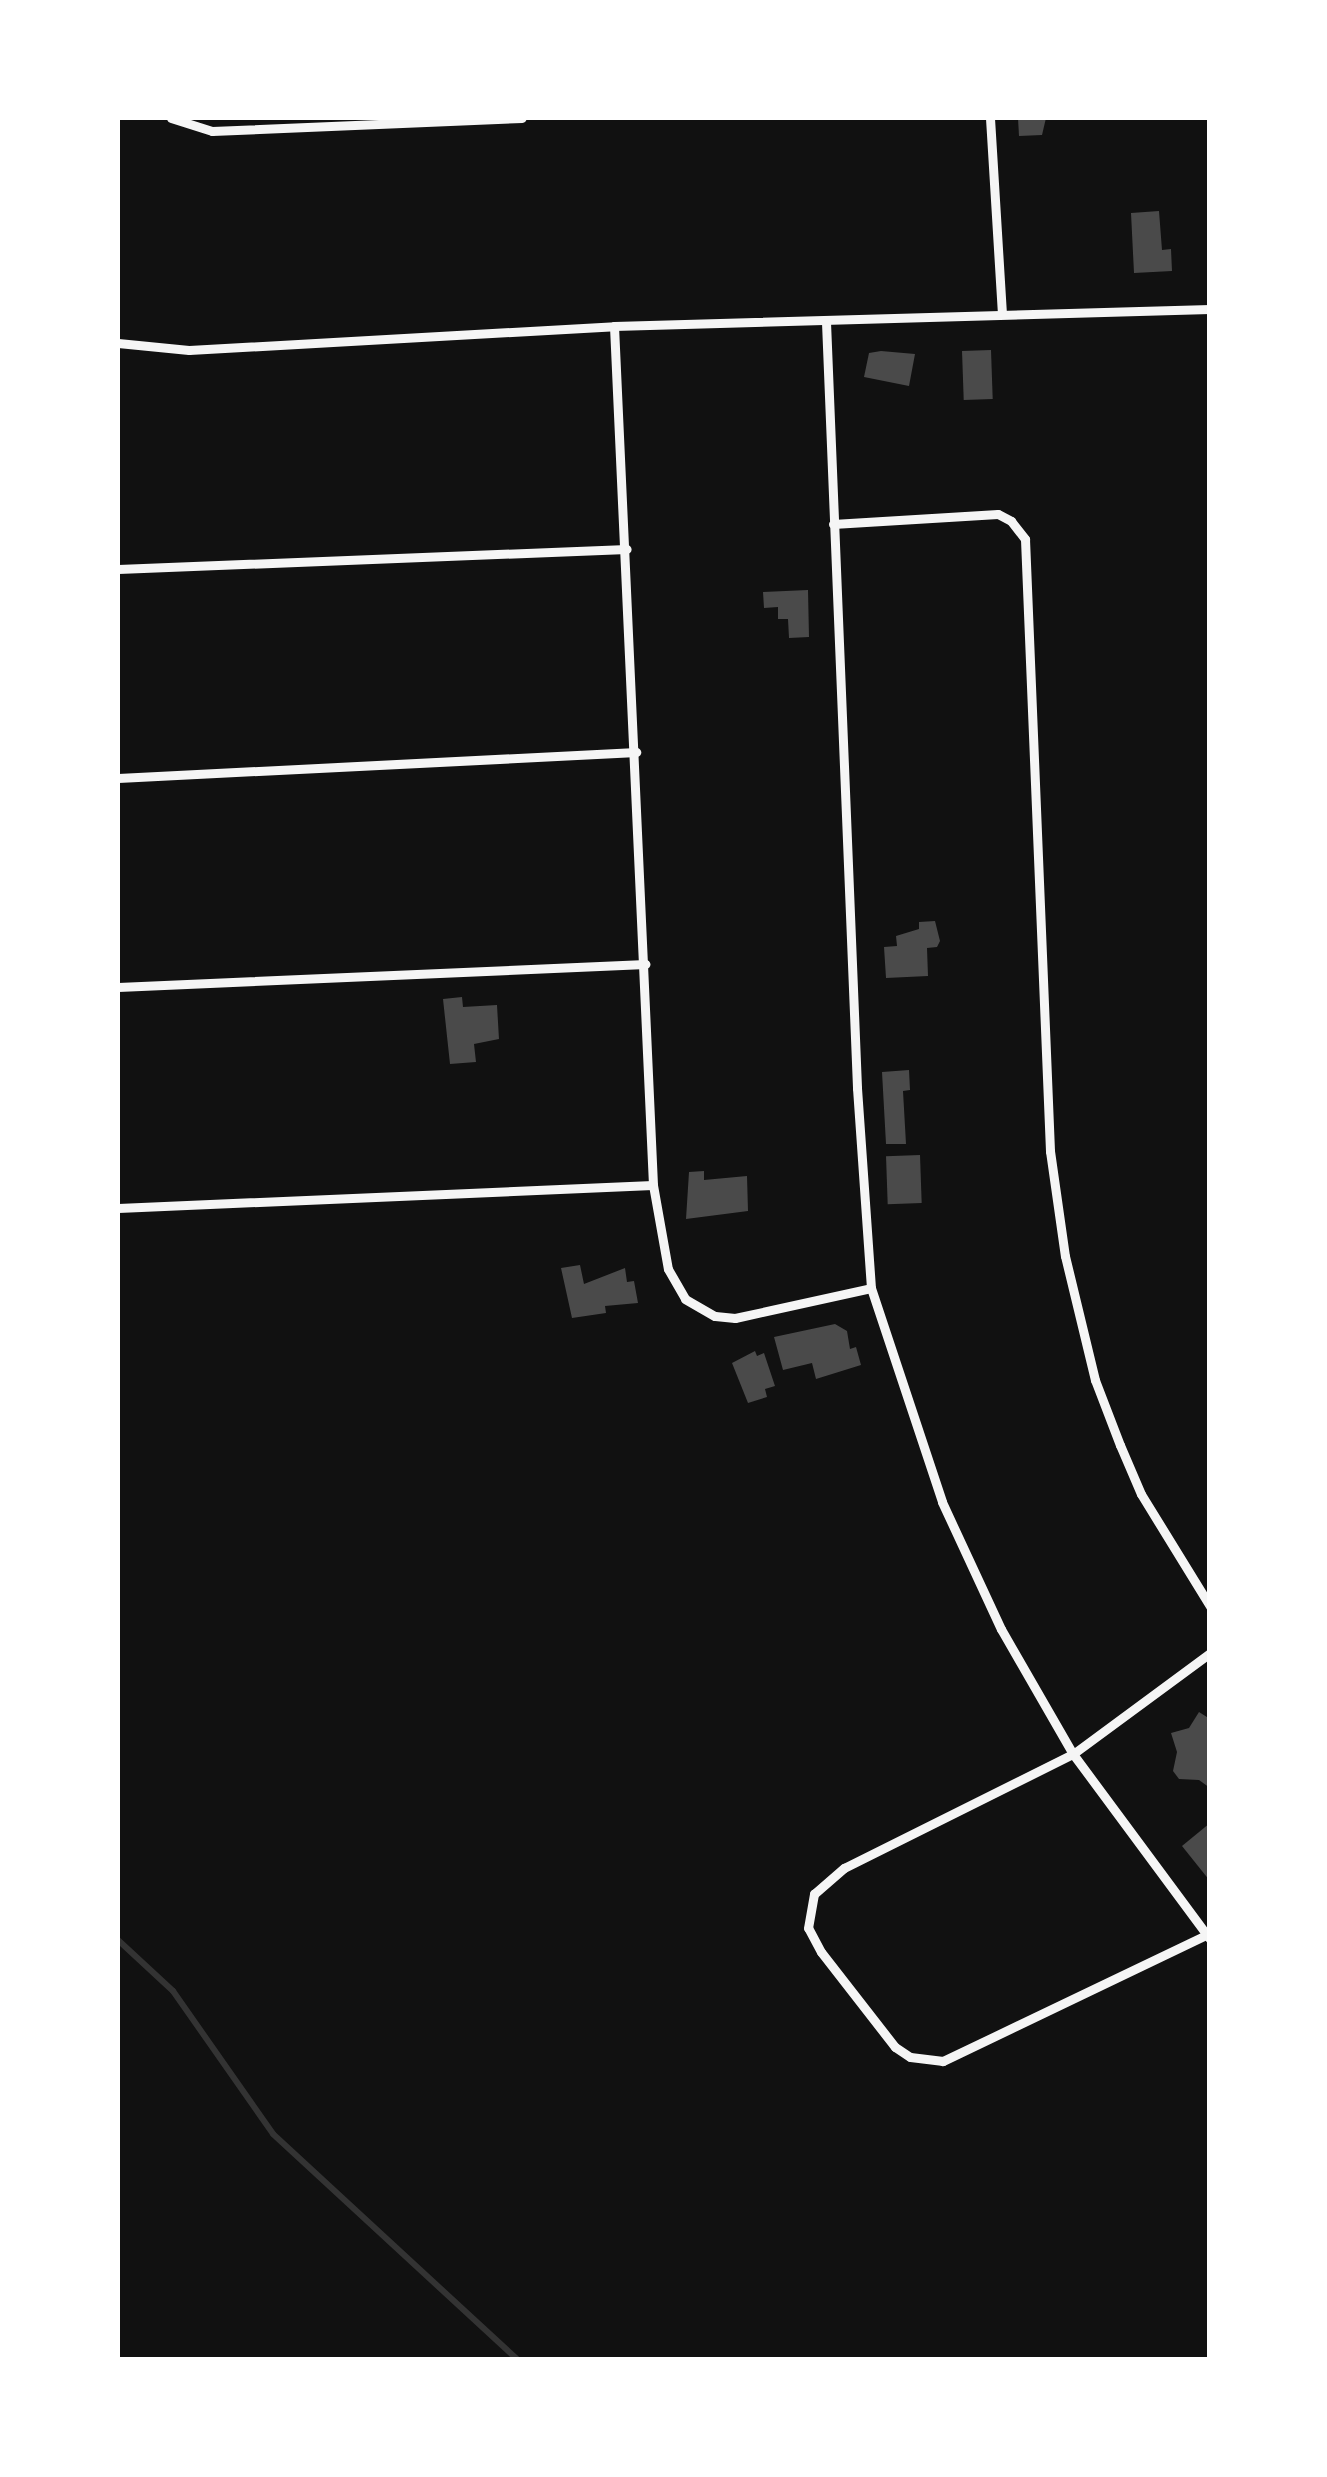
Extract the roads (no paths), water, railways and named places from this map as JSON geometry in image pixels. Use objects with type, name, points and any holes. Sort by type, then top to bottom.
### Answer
[{"type":"street","points":[[172,118],[188,127],[212,131],[522,118]]},
{"type":"street","points":[[990,118],[1002,312]]},
{"type":"street","points":[[118,343],[189,350],[614,326],[826,322],[1002,312],[1210,310]]},
{"type":"street","points":[[826,322],[857,1088],[871,1288],[942,1502],[1001,1629],[1073,1754],[1208,1937],[943,2061],[910,2057],[895,2048],[820,1952],[808,1928],[808,1909],[824,1883],[844,1868],[1073,1754],[1210,1654]]},
{"type":"street","points":[[614,326],[653,1184],[672,1280],[685,1299],[715,1316],[735,1318],[871,1288]]},
{"type":"street","points":[[833,524],[998,514],[1011,521],[1025,539],[1050,1151],[1065,1256],[1095,1380],[1120,1446],[1141,1494],[1210,1606]]},
{"type":"street","points":[[118,568],[627,549]]},
{"type":"street","points":[[118,778],[636,752]]},
{"type":"street","points":[[118,987],[646,964]]},
{"type":"street","points":[[118,1208],[653,1184]]},
{"type":"waterway","points":[[118,1940],[173,1991],[273,2134],[518,2360]]}]
